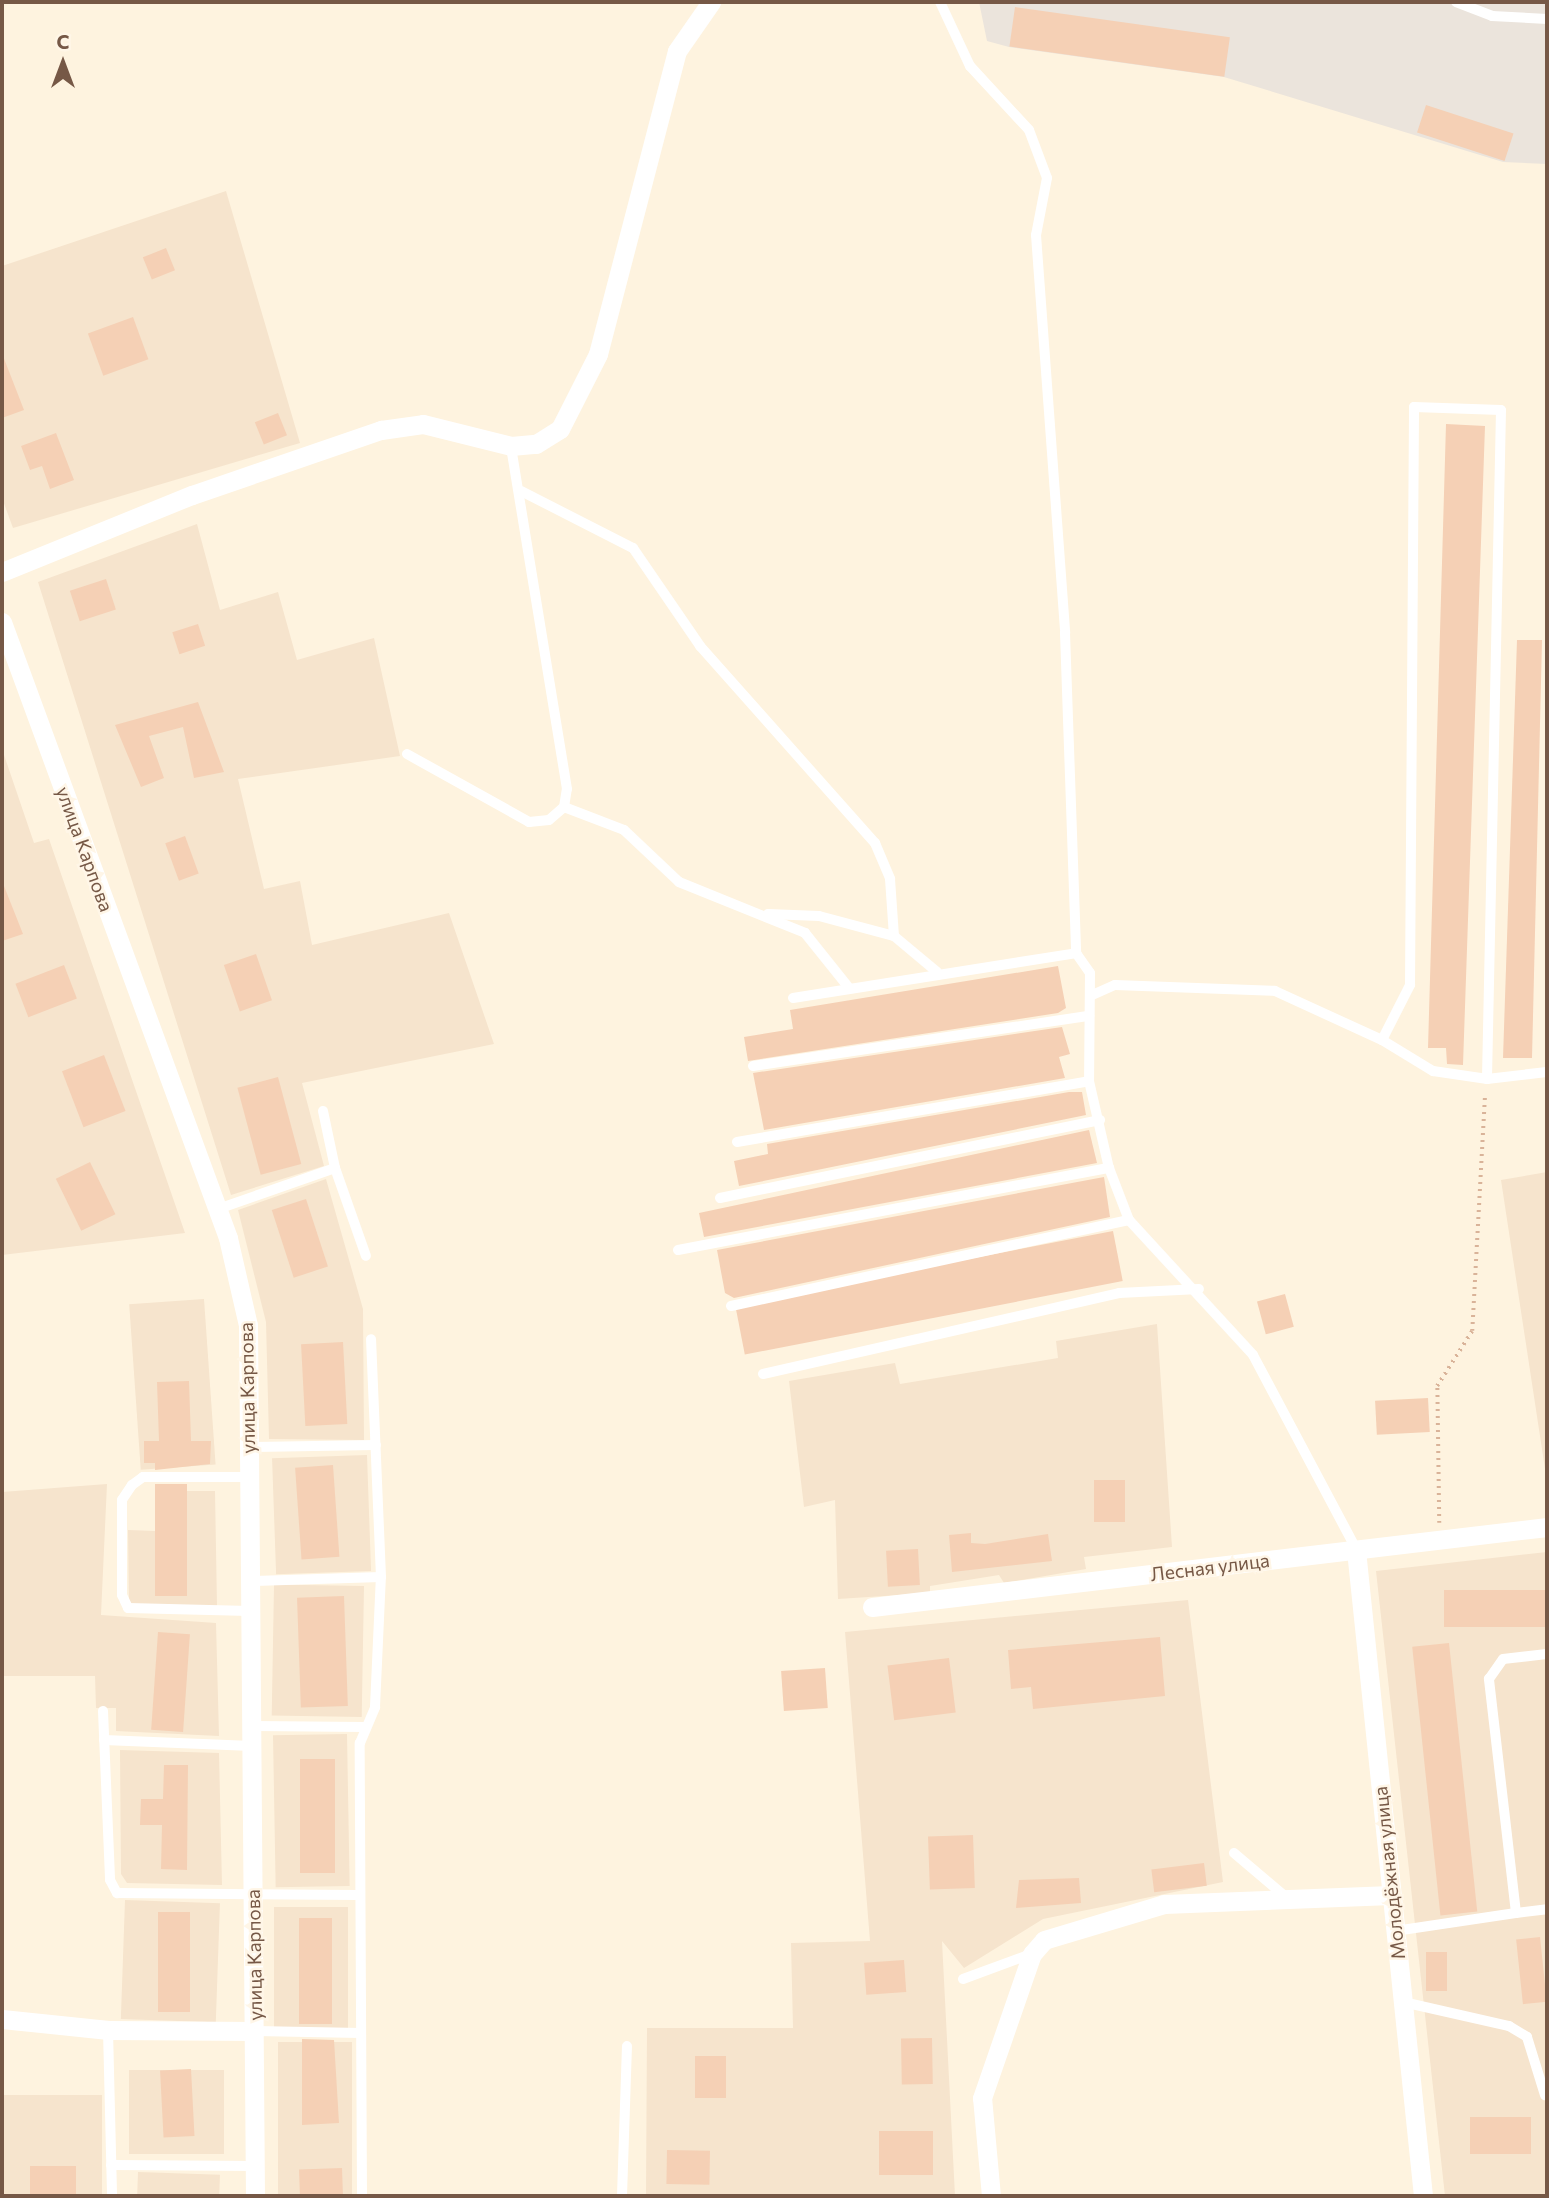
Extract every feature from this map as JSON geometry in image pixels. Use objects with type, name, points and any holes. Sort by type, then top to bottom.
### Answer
[{"type":"street","points":[[2,572],[192,495],[381,430],[423,424],[511,446],[536,444],[560,429],[580,398],[598,354],[677,51],[711,2]]},
{"type":"street","name":"улица Карпова","points":[[2,622],[218,1209],[248,1325],[255,2196]]},
{"type":"street","name":"Лесная улица","points":[[872,1607],[1547,1527]]},
{"type":"street","name":"Молодёжная улица","points":[[1356,1550],[1423,2196]]},
{"type":"street","points":[[991,2196],[982,2098],[1032,1954],[1071,1929],[1164,1904],[1226,1898],[1291,1903],[1391,1895]]},
{"type":"street","points":[[2,2019],[108,2030],[254,2031]]},
{"type":"lane","points":[[940,2],[970,66],[1035,140],[1047,178],[1036,235],[1065,633],[1076,953],[1090,973],[1089,1081],[1109,1168],[1129,1220],[1199,1289],[1253,1355],[1356,1550]]},
{"type":"lane","points":[[1456,2],[1492,16],[1547,19]]},
{"type":"lane","points":[[1382,1040],[1410,985],[1414,407],[1502,410],[1487,1079]]},
{"type":"lane","points":[[407,754],[529,822],[549,820],[564,807],[567,789],[526,562],[521,491],[511,446]]},
{"type":"lane","points":[[521,491],[633,548],[700,646],[875,843],[891,879],[894,936]]},
{"type":"lane","points":[[564,807],[624,830],[679,882],[805,933],[849,988]]},
{"type":"lane","points":[[760,914],[820,916],[894,936],[937,972]]},
{"type":"lane","points":[[793,998],[937,972],[1076,953]]},
{"type":"lane","points":[[1090,996],[1115,985],[1275,991],[1382,1040],[1433,1072],[1487,1079],[1547,1072]]},
{"type":"lane","points":[[753,1066],[1089,1016]]},
{"type":"lane","points":[[737,1142],[1089,1081]]},
{"type":"lane","points":[[323,1111],[335,1168],[366,1256]]},
{"type":"lane","points":[[720,1198],[1100,1120]]},
{"type":"lane","points":[[218,1209],[335,1168]]},
{"type":"lane","points":[[678,1250],[1109,1168]]},
{"type":"lane","points":[[731,1306],[1129,1220]]},
{"type":"lane","points":[[763,1374],[1119,1293],[1199,1289]]},
{"type":"lane","points":[[362,2196],[360,1895],[364,1727],[375,1707],[381,1577],[371,1339]]},
{"type":"lane","points":[[249,1447],[376,1446]]},
{"type":"lane","points":[[249,1477],[143,1477],[132,1485],[121,1500],[121,1595],[128,1608],[250,1611]]},
{"type":"lane","points":[[250,1581],[381,1577]]},
{"type":"lane","points":[[1516,1913],[1489,1679],[1503,1659],[1547,1654]]},
{"type":"lane","points":[[103,1711],[110,1880],[117,1893],[360,1895]]},
{"type":"lane","points":[[251,1726],[364,1727]]},
{"type":"lane","points":[[104,1740],[252,1746]]},
{"type":"lane","points":[[1234,1853],[1291,1903]]},
{"type":"lane","points":[[1395,1931],[1547,1909]]},
{"type":"lane","points":[[963,1979],[1032,1954]]},
{"type":"lane","points":[[1403,2002],[1486,2020],[1527,2037],[1545,2095]]},
{"type":"lane","points":[[108,2030],[112,2196]]},
{"type":"lane","points":[[254,2031],[361,2033]]},
{"type":"lane","points":[[622,2196],[627,2046]]},
{"type":"lane","points":[[111,2165],[255,2166]]},
{"type":"path","points":[[1439,1539],[1437,1386],[1472,1331],[1478,1143],[1487,1079]]},
{"type":"shaded area","points":[[979,2],[1547,2],[1547,164],[1503,162],[1224,77],[1009,47],[987,41]]},
{"type":"shaded area","points":[[226,191],[300,443],[13,528],[2,498],[2,266]]},
{"type":"shaded area","points":[[197,524],[220,610],[278,592],[297,660],[374,638],[400,756],[238,779],[264,889],[300,881],[312,945],[449,913],[494,1044],[302,1083],[324,1166],[231,1195],[38,582]]},
{"type":"shaded area","points":[[2,749],[34,843],[49,839],[185,1233],[2,1255]]},
{"type":"shaded area","points":[[1547,1172],[1547,1482],[1501,1180]]},
{"type":"shaded area","points":[[326,1179],[363,1309],[364,1440],[269,1439],[266,1322],[238,1210]]},
{"type":"shaded area","points":[[204,1299],[216,1465],[141,1470],[129,1304]]},
{"type":"shaded area","points":[[1157,1324],[1172,1547],[1084,1557],[1086,1569],[1004,1583],[999,1575],[930,1586],[930,1593],[838,1599],[835,1500],[804,1507],[789,1381],[895,1363],[900,1384],[1058,1358],[1056,1341]]},
{"type":"shaded area","points":[[367,1455],[371,1571],[276,1574],[272,1458]]},
{"type":"shaded area","points":[[107,1484],[101,1615],[216,1623],[219,1736],[116,1731],[116,1708],[96,1708],[95,1676],[2,1676],[2,1492]]},
{"type":"shaded area","points":[[155,1491],[215,1491],[217,1606],[129,1604],[128,1530],[155,1531]]},
{"type":"shaded area","points":[[1547,1552],[1547,2196],[1445,2196],[1376,1571]]},
{"type":"shaded area","points":[[274,1584],[364,1586],[362,1717],[272,1715]]},
{"type":"shaded area","points":[[1188,1600],[1223,1882],[1043,1919],[964,1968],[942,1941],[955,2196],[646,2195],[647,2028],[793,2028],[791,1943],[870,1941],[845,1632]]},
{"type":"shaded area","points":[[347,1734],[350,1886],[276,1887],[273,1735]]},
{"type":"shaded area","points":[[120,1750],[219,1753],[222,1885],[127,1883],[121,1874]]},
{"type":"shaded area","points":[[125,1900],[220,1903],[216,2022],[121,2019]]},
{"type":"shaded area","points":[[274,1907],[348,1907],[348,2028],[274,2028]]},
{"type":"shaded area","points":[[278,2042],[352,2042],[352,2196],[278,2196]]},
{"type":"shaded area","points":[[129,2070],[224,2070],[224,2154],[129,2154]]},
{"type":"shaded area","points":[[2,2095],[102,2095],[102,2196],[2,2196]]},
{"type":"shaded area","points":[[138,2172],[220,2175],[219,2196],[137,2196]]},
{"type":"building","points":[[1015,7],[1230,37],[1224,77],[1009,47]]},
{"type":"building","points":[[1426,105],[1513,133],[1505,161],[1417,133]]},
{"type":"building","points":[[166,248],[175,270],[152,280],[143,257]]},
{"type":"building","points":[[133,317],[148,359],[103,376],[88,333]]},
{"type":"building","points":[[2,357],[24,410],[2,418]]},
{"type":"building","points":[[278,413],[287,435],[264,445],[255,422]]},
{"type":"building","points":[[1446,424],[1485,426],[1463,1065],[1447,1064],[1446,1048],[1428,1048]]},
{"type":"building","points":[[56,433],[74,480],[50,489],[42,466],[30,470],[21,446]]},
{"type":"building","points":[[106,579],[116,609],[80,621],[70,591]]},
{"type":"building","points":[[198,624],[205,646],[179,654],[172,632]]},
{"type":"building","points":[[1517,640],[1542,640],[1532,1058],[1503,1058]]},
{"type":"building","points":[[198,702],[224,772],[194,778],[183,727],[149,736],[164,778],[141,787],[115,725]]},
{"type":"building","points":[[185,836],[199,874],[179,881],[165,843]]},
{"type":"building","points":[[2,881],[23,934],[2,941]]},
{"type":"building","points":[[256,954],[272,1000],[240,1011],[224,965]]},
{"type":"building","points":[[64,965],[77,999],[28,1017],[15,984]]},
{"type":"building","points":[[1058,966],[1066,1008],[1058,1013],[748,1061],[744,1037],[793,1029],[790,1010]]},
{"type":"building","points":[[1062,1027],[1070,1054],[1059,1057],[1065,1078],[764,1130],[753,1073]]},
{"type":"building","points":[[104,1055],[126,1111],[83,1127],[62,1071]]},
{"type":"building","points":[[278,1077],[301,1164],[261,1175],[237,1088]]},
{"type":"building","points":[[1069,1092],[1082,1092],[1086,1115],[739,1186],[734,1161],[768,1154],[767,1144]]},
{"type":"building","points":[[1089,1130],[1097,1163],[704,1237],[699,1213]]},
{"type":"building","points":[[90,1162],[115,1214],[81,1231],[56,1179]]},
{"type":"building","points":[[1104,1177],[1110,1217],[734,1298],[725,1293],[717,1250]]},
{"type":"building","points":[[306,1199],[328,1267],[294,1278],[272,1210]]},
{"type":"building","points":[[1113,1231],[1123,1281],[745,1355],[735,1304]]},
{"type":"building","points":[[1285,1294],[1294,1327],[1266,1334],[1257,1302]]},
{"type":"building","points":[[343,1342],[347,1424],[305,1426],[301,1344]]},
{"type":"building","points":[[189,1381],[191,1441],[211,1441],[210,1464],[155,1470],[155,1463],[144,1463],[144,1441],[159,1441],[157,1382]]},
{"type":"building","points":[[1428,1398],[1430,1432],[1377,1435],[1375,1401]]},
{"type":"building","points":[[333,1465],[339,1557],[302,1559],[295,1468]]},
{"type":"building","points":[[1094,1480],[1125,1480],[1125,1522],[1094,1522]]},
{"type":"building","points":[[155,1484],[187,1484],[187,1596],[155,1596]]},
{"type":"building","points":[[971,1533],[971,1543],[985,1544],[1048,1534],[1052,1561],[952,1572],[949,1535]]},
{"type":"building","points":[[918,1549],[920,1585],[888,1587],[886,1551]]},
{"type":"building","points":[[1444,1590],[1547,1590],[1547,1627],[1444,1627]]},
{"type":"building","points":[[344,1596],[348,1706],[301,1708],[297,1598]]},
{"type":"building","points":[[158,1632],[190,1634],[183,1732],[151,1730]]},
{"type":"building","points":[[1160,1637],[1165,1696],[1033,1709],[1031,1687],[1011,1689],[1008,1650]]},
{"type":"building","points":[[1449,1643],[1477,1912],[1440,1915],[1412,1647]]},
{"type":"building","points":[[949,1658],[956,1713],[894,1720],[887,1666]]},
{"type":"building","points":[[825,1668],[828,1708],[784,1711],[781,1671]]},
{"type":"building","points":[[300,1759],[335,1759],[335,1873],[300,1873]]},
{"type":"building","points":[[164,1765],[188,1765],[187,1870],[161,1869],[162,1825],[140,1825],[141,1799],[163,1799]]},
{"type":"building","points":[[973,1835],[975,1888],[930,1890],[928,1837]]},
{"type":"building","points":[[1204,1863],[1207,1886],[1154,1892],[1151,1869]]},
{"type":"building","points":[[1079,1878],[1081,1903],[1016,1908],[1019,1880]]},
{"type":"building","points":[[158,1912],[190,1912],[190,2012],[158,2012]]},
{"type":"building","points":[[299,1918],[332,1918],[332,2024],[299,2024]]},
{"type":"building","points":[[1540,1937],[1547,2002],[1523,2004],[1516,1940]]},
{"type":"building","points":[[1426,1952],[1447,1952],[1447,1991],[1426,1991]]},
{"type":"building","points":[[904,1960],[906,1992],[866,1995],[864,1963]]},
{"type":"building","points":[[932,2038],[933,2084],[902,2085],[901,2039]]},
{"type":"building","points":[[302,2039],[334,2040],[339,2123],[302,2125]]},
{"type":"building","points":[[695,2056],[726,2056],[726,2098],[695,2098]]},
{"type":"building","points":[[191,2069],[195,2136],[164,2138],[160,2071]]},
{"type":"building","points":[[1470,2117],[1531,2117],[1531,2154],[1470,2154]]},
{"type":"building","points":[[879,2131],[933,2131],[933,2175],[879,2175]]},
{"type":"building","points":[[667,2150],[710,2151],[709,2185],[666,2184]]},
{"type":"building","points":[[30,2166],[76,2166],[76,2195],[30,2195]]},
{"type":"building","points":[[342,2168],[343,2196],[300,2196],[299,2170]]}]
